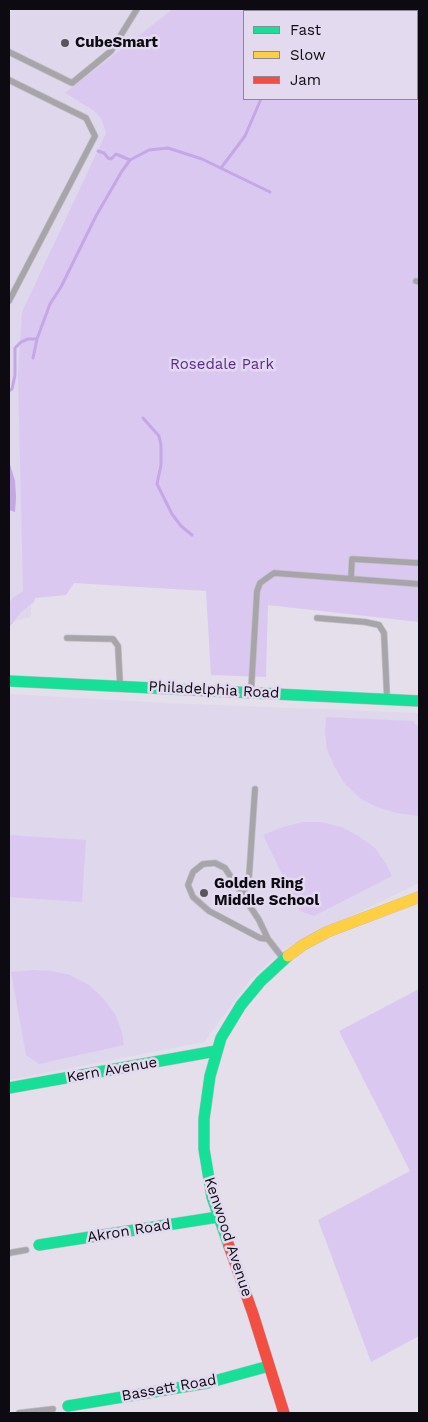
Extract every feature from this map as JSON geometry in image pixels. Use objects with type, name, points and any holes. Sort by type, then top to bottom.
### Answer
[{"type":"street","name":"Philadelphia Road","points":[[9,681],[419,701]]},
{"type":"street","name":"Kenwood Avenue","points":[[284,1413],[253,1314],[218,1216],[208,1180],[203,1134],[206,1100],[216,1051],[241,1005],[283,959],[327,932],[419,897]]},
{"type":"street","name":"Kern Avenue","points":[[9,1088],[216,1051]]},
{"type":"street","name":"Akron Road","points":[[39,1245],[218,1216]]},
{"type":"street","name":"Bassett Road","points":[[68,1406],[207,1383],[269,1366]]},
{"type":"lane","points":[[9,52],[72,83],[111,51],[136,9]]},
{"type":"lane","points":[[9,80],[86,118],[95,136],[9,301]]},
{"type":"lane","points":[[351,579],[352,559],[419,563]]},
{"type":"lane","points":[[251,692],[256,600],[260,583],[274,573],[419,584]]},
{"type":"lane","points":[[316,618],[365,622],[379,626],[384,633],[387,699]]},
{"type":"lane","points":[[67,638],[113,639],[118,646],[120,686]]},
{"type":"lane","points":[[243,896],[249,878],[255,789]]},
{"type":"lane","points":[[268,939],[260,938],[209,911],[193,897],[188,885],[193,872],[203,864],[215,863],[225,868],[259,920],[268,939],[283,959]]},
{"type":"lane","points":[[9,1253],[26,1250]]},
{"type":"lane","points":[[19,1413],[54,1409]]},
{"type":"shaded area","points":[[9,9],[180,9],[97,107],[114,131],[31,580],[31,617],[9,622]]},
{"type":"shaded area","points":[[9,461],[15,481],[15,512],[9,510]]},
{"type":"shaded area","name":"Golden Ring Middle School","points":[[9,694],[166,703],[419,713],[419,883],[286,948],[251,979],[204,1042],[9,1080]]},
{"type":"green space","name":"Rosedale Park","points":[[173,9],[419,9],[419,622],[268,605],[266,677],[211,675],[206,591],[74,583],[66,595],[35,598],[34,602],[21,612],[9,628],[9,603],[23,591],[18,374],[22,312],[106,133],[101,118],[93,110],[65,93]]},
{"type":"green space","points":[[326,717],[413,721],[419,728],[418,816],[397,813],[377,807],[361,799],[345,784],[334,766],[327,749]]},
{"type":"green space","points":[[303,822],[321,822],[342,827],[360,837],[375,848],[392,876],[314,916],[300,911],[263,835]]},
{"type":"green space","points":[[9,835],[86,840],[82,902],[9,897]]},
{"type":"green space","points":[[53,971],[70,975],[89,985],[104,999],[115,1014],[122,1032],[124,1045],[39,1064],[26,1055],[11,972]]},
{"type":"green space","points":[[419,989],[419,1336],[371,1362],[318,1220],[410,1171],[339,1031]]},
{"type":"waterway","points":[[221,168],[245,136],[261,100]]},
{"type":"waterway","points":[[33,358],[37,339],[50,304],[61,287],[96,216],[130,160],[149,150],[168,148],[202,159],[270,192]]},
{"type":"waterway","points":[[98,151],[111,159],[116,154],[130,160]]},
{"type":"waterway","points":[[9,391],[12,389],[15,375],[15,348],[21,342],[28,339],[37,339]]},
{"type":"waterway","points":[[143,418],[159,436],[161,445],[161,465],[157,484],[172,514],[181,526],[192,535]]},
{"type":"traffic: fast","points":[[9,681],[419,701]]},
{"type":"traffic: fast","points":[[229,1246],[212,1197],[204,1149],[204,1119],[210,1076],[221,1038],[241,1005],[261,981],[288,956]]},
{"type":"traffic: fast","points":[[9,1088],[216,1051]]},
{"type":"traffic: fast","points":[[39,1245],[218,1217]]},
{"type":"traffic: fast","points":[[68,1406],[207,1383],[269,1366]]},
{"type":"traffic: slow","points":[[288,956],[303,945],[327,932],[419,897]]},
{"type":"traffic: jam","points":[[229,1246],[253,1314],[284,1413]]},
{"type":"place","name":"CubeSmart","points":[[65,43]]},
{"type":"place","name":"Golden Ring Middle School","points":[[204,893]]}]
